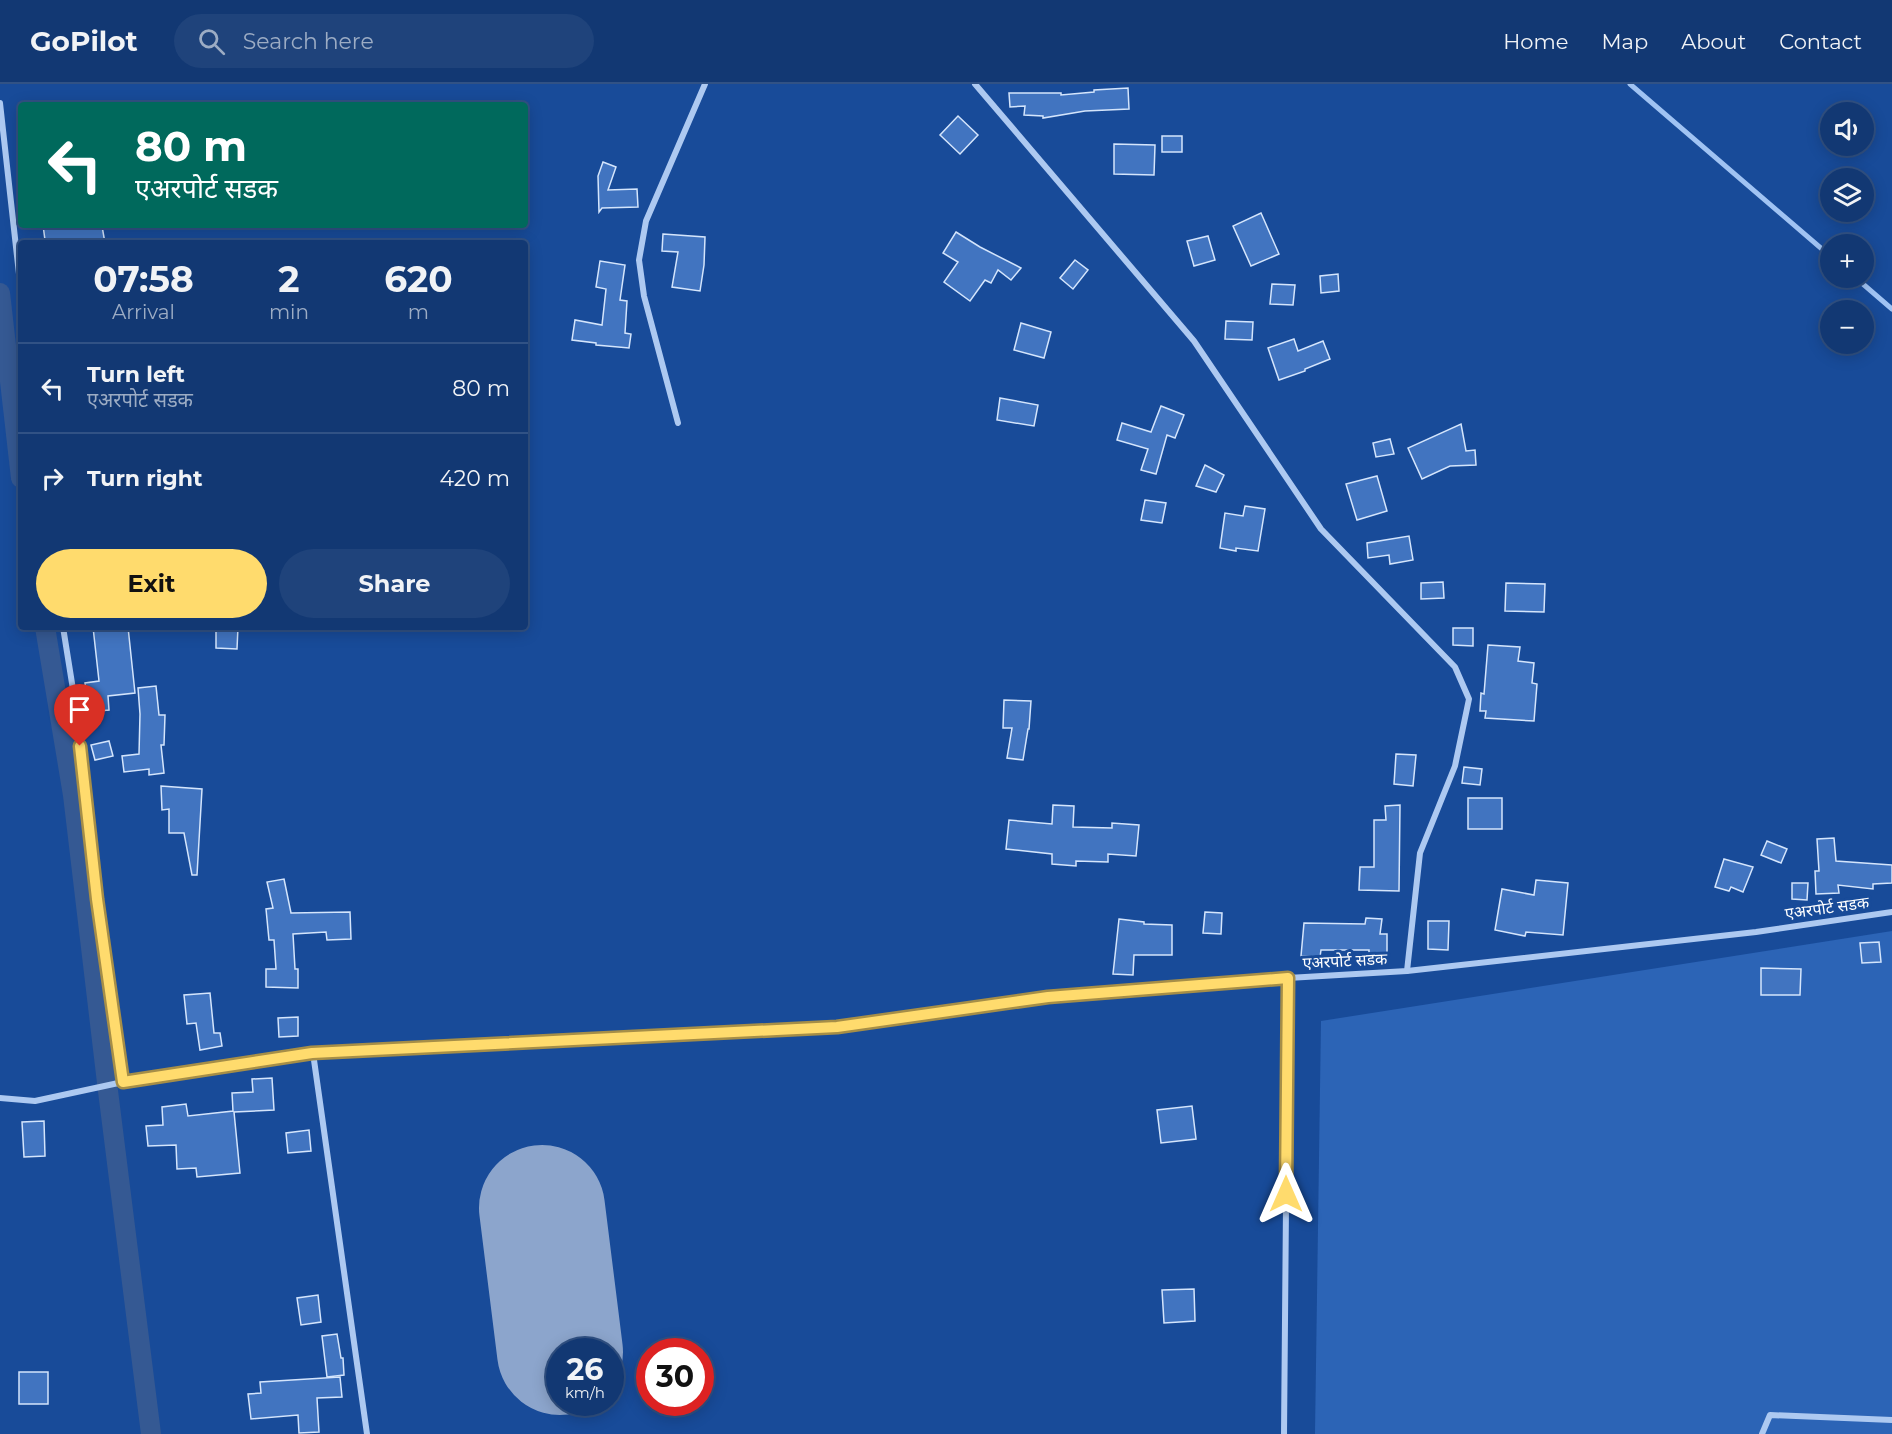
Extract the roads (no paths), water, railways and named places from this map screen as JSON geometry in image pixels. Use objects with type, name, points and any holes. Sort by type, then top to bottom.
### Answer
[{"type":"street","points":[[678,423],[644,296],[639,260],[646,221],[705,84]]},
{"type":"street","points":[[975,84],[1194,341],[1321,529],[1455,667],[1469,699],[1455,766],[1420,854],[1407,971]]},
{"type":"street","points":[[0,103],[18,265]]},
{"type":"street","points":[[63,630],[75,702],[120,1083]]},
{"type":"street","name":"एअरपोर्ट सडक","points":[[0,1098],[35,1101],[120,1083],[312,1053],[837,1027],[1048,997],[1407,971],[1756,932],[1892,912]]},
{"type":"street","points":[[1284,1434],[1288,978]]},
{"type":"street","points":[[312,1053],[367,1434]]},
{"type":"street","points":[[1762,1434],[1770,1416],[1892,1420]]},
{"type":"waterway","points":[[1630,84],[1820,247]]},
{"type":"waterway","points":[[1868,288],[1892,309]]},
{"type":"waterway","points":[[0,293],[18,452]]},
{"type":"waterway","points":[[46,630],[73,795],[151,1434]]}]
